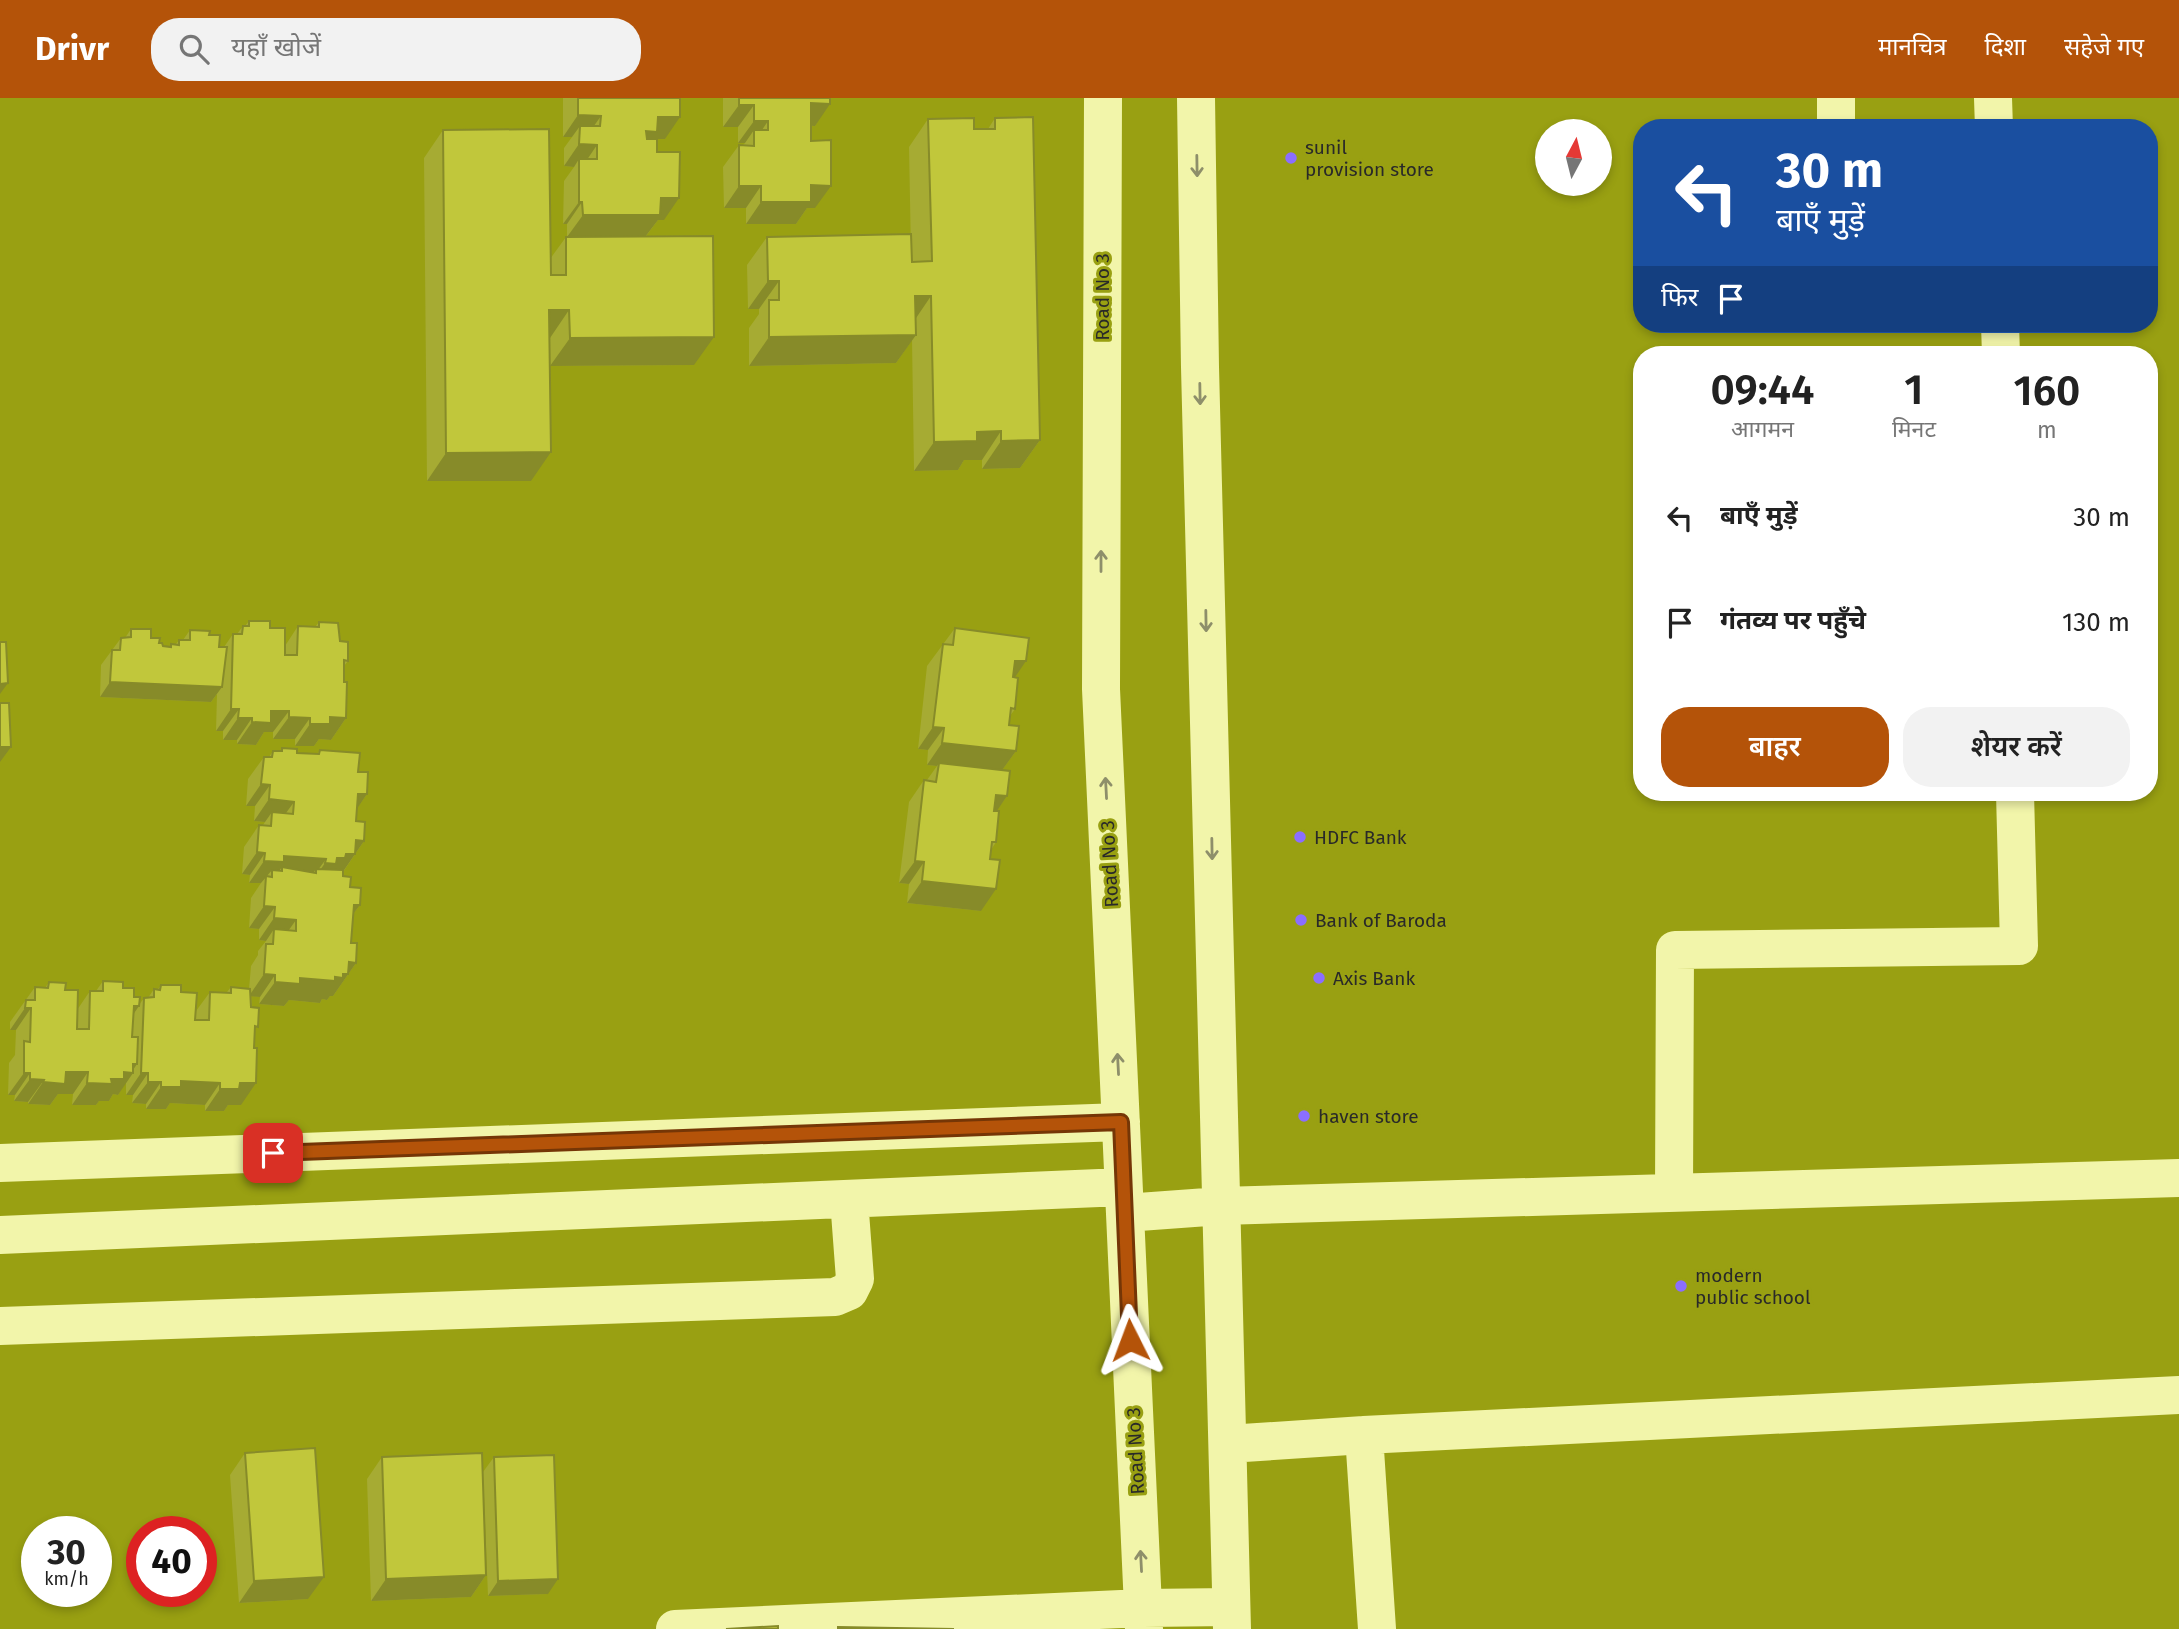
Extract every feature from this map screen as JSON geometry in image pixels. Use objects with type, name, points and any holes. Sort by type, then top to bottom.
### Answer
[{"type":"street","name":"Road No 3","points":[[1103,98],[1101,689],[1143,1619]]},
{"type":"street","points":[[675,1629],[1232,1618],[1200,367],[1196,98]]},
{"type":"street","points":[[1836,98],[1836,119]]},
{"type":"street","points":[[1993,98],[1994,119]]},
{"type":"street","points":[[1674,1193],[1675,950],[2019,946],[2015,801]]},
{"type":"street","points":[[0,1163],[1121,1122]]},
{"type":"street","points":[[0,1236],[849,1199],[1124,1200],[1221,1206],[2179,1178]]},
{"type":"street","points":[[0,1326],[835,1297],[849,1291],[855,1279],[849,1199]]},
{"type":"street","points":[[1228,1444],[2179,1395]]},
{"type":"street","points":[[1364,1435],[1377,1629]]},
{"type":"building","points":[[578,98],[680,98],[680,117],[658,117],[657,132],[646,131],[647,139],[657,139],[657,152],[680,152],[679,198],[661,198],[660,215],[583,215],[582,202],[579,202],[579,159],[597,159],[597,145],[579,144],[580,126],[600,126],[601,116],[578,115]]},
{"type":"building","points":[[739,98],[830,98],[830,104],[811,103],[811,141],[831,140],[831,186],[811,185],[811,202],[761,202],[761,186],[739,186],[739,145],[754,146],[754,130],[768,130],[768,121],[754,121],[754,105],[739,105]]},
{"type":"building","points":[[1033,117],[1040,440],[1001,441],[1001,431],[977,432],[977,441],[934,442],[931,296],[915,296],[916,335],[769,337],[769,300],[779,300],[779,281],[768,281],[767,237],[911,234],[912,262],[932,261],[928,119],[974,118],[974,129],[995,129],[995,118]]},
{"type":"building","points":[[549,129],[551,275],[566,275],[566,237],[713,236],[714,337],[570,338],[569,310],[549,310],[551,452],[446,453],[443,130]]},
{"type":"building","points":[[249,621],[270,621],[270,628],[285,628],[285,655],[297,655],[298,626],[319,627],[319,622],[338,623],[340,641],[348,642],[348,661],[344,660],[344,682],[347,682],[346,718],[330,717],[330,724],[310,724],[310,718],[289,717],[289,711],[271,711],[271,723],[238,718],[239,709],[231,709],[233,634],[242,634],[243,626],[249,626]]},
{"type":"building","points":[[955,628],[1029,638],[1026,661],[1015,661],[1013,677],[1018,678],[1015,709],[1011,708],[1009,725],[1019,726],[1016,751],[942,743],[944,728],[933,727],[943,644],[953,645]]},
{"type":"building","points":[[131,629],[151,629],[151,638],[160,638],[159,643],[171,647],[171,644],[179,645],[179,640],[190,640],[190,630],[210,631],[209,635],[220,635],[219,647],[227,647],[222,687],[110,682],[112,650],[120,650],[121,638],[131,637]]},
{"type":"building","points":[[0,642],[6,642],[8,683],[0,684]]},
{"type":"building","points":[[0,703],[9,703],[11,747],[0,747]]},
{"type":"building","points":[[282,748],[297,749],[297,753],[319,754],[320,750],[360,753],[358,772],[368,772],[367,794],[358,794],[356,821],[365,822],[364,841],[356,840],[355,854],[337,858],[336,864],[325,863],[326,859],[284,856],[284,862],[264,861],[265,853],[257,852],[259,825],[271,826],[272,812],[293,814],[294,802],[269,799],[270,785],[261,784],[264,757],[272,757],[273,751],[282,751]]},
{"type":"building","points":[[939,763],[1010,771],[1007,796],[996,795],[994,811],[999,811],[996,842],[992,842],[990,859],[1000,860],[996,889],[922,881],[924,862],[915,861],[924,780],[936,782]]},
{"type":"building","points":[[282,867],[316,873],[316,869],[343,870],[343,876],[351,877],[350,887],[361,888],[360,905],[354,905],[351,943],[357,943],[356,963],[349,962],[348,974],[343,974],[343,978],[335,977],[335,981],[300,978],[300,984],[275,982],[275,975],[264,974],[266,944],[273,944],[274,929],[296,931],[296,920],[274,918],[275,907],[264,906],[266,876],[272,877],[272,870],[282,871]]},
{"type":"building","points":[[103,981],[123,982],[123,988],[134,988],[134,997],[140,997],[139,1006],[134,1006],[132,1037],[138,1037],[137,1064],[133,1064],[133,1073],[124,1072],[124,1079],[111,1079],[112,1084],[87,1083],[88,1072],[66,1072],[65,1084],[30,1079],[30,1073],[24,1073],[24,1041],[30,1042],[31,1008],[25,1008],[26,1000],[35,1000],[35,987],[48,988],[49,982],[66,983],[65,990],[78,990],[77,1029],[89,1029],[90,991],[103,991]]},
{"type":"building","points":[[161,985],[181,985],[181,992],[197,993],[195,1020],[209,1020],[210,992],[231,993],[231,987],[250,989],[251,1007],[259,1008],[254,1048],[257,1048],[256,1083],[240,1083],[239,1089],[220,1089],[220,1083],[181,1081],[181,1087],[161,1087],[161,1082],[148,1082],[148,1073],[141,1073],[144,998],[154,997],[154,989],[160,990]]},
{"type":"building","points":[[315,1448],[324,1577],[254,1581],[245,1453]]},
{"type":"building","points":[[482,1453],[486,1575],[386,1579],[382,1457]]},
{"type":"building","points":[[554,1455],[558,1579],[498,1581],[494,1457]]},
{"type":"building","points":[[778,1626],[778,1629],[726,1629]]},
{"type":"building","points":[[838,1627],[954,1629],[838,1629]]},
{"type":"place","name":"sunil provision store","points":[[1291,158]]},
{"type":"place","name":"HDFC Bank","points":[[1300,837]]},
{"type":"place","name":"Bank of Baroda","points":[[1301,920]]},
{"type":"place","name":"Axis Bank","points":[[1319,978]]},
{"type":"place","name":"haven store","points":[[1304,1116]]},
{"type":"place","name":"modern public school","points":[[1681,1286]]},
{"type":"route","points":[[273,1153],[1121,1122],[1130,1340]]}]
